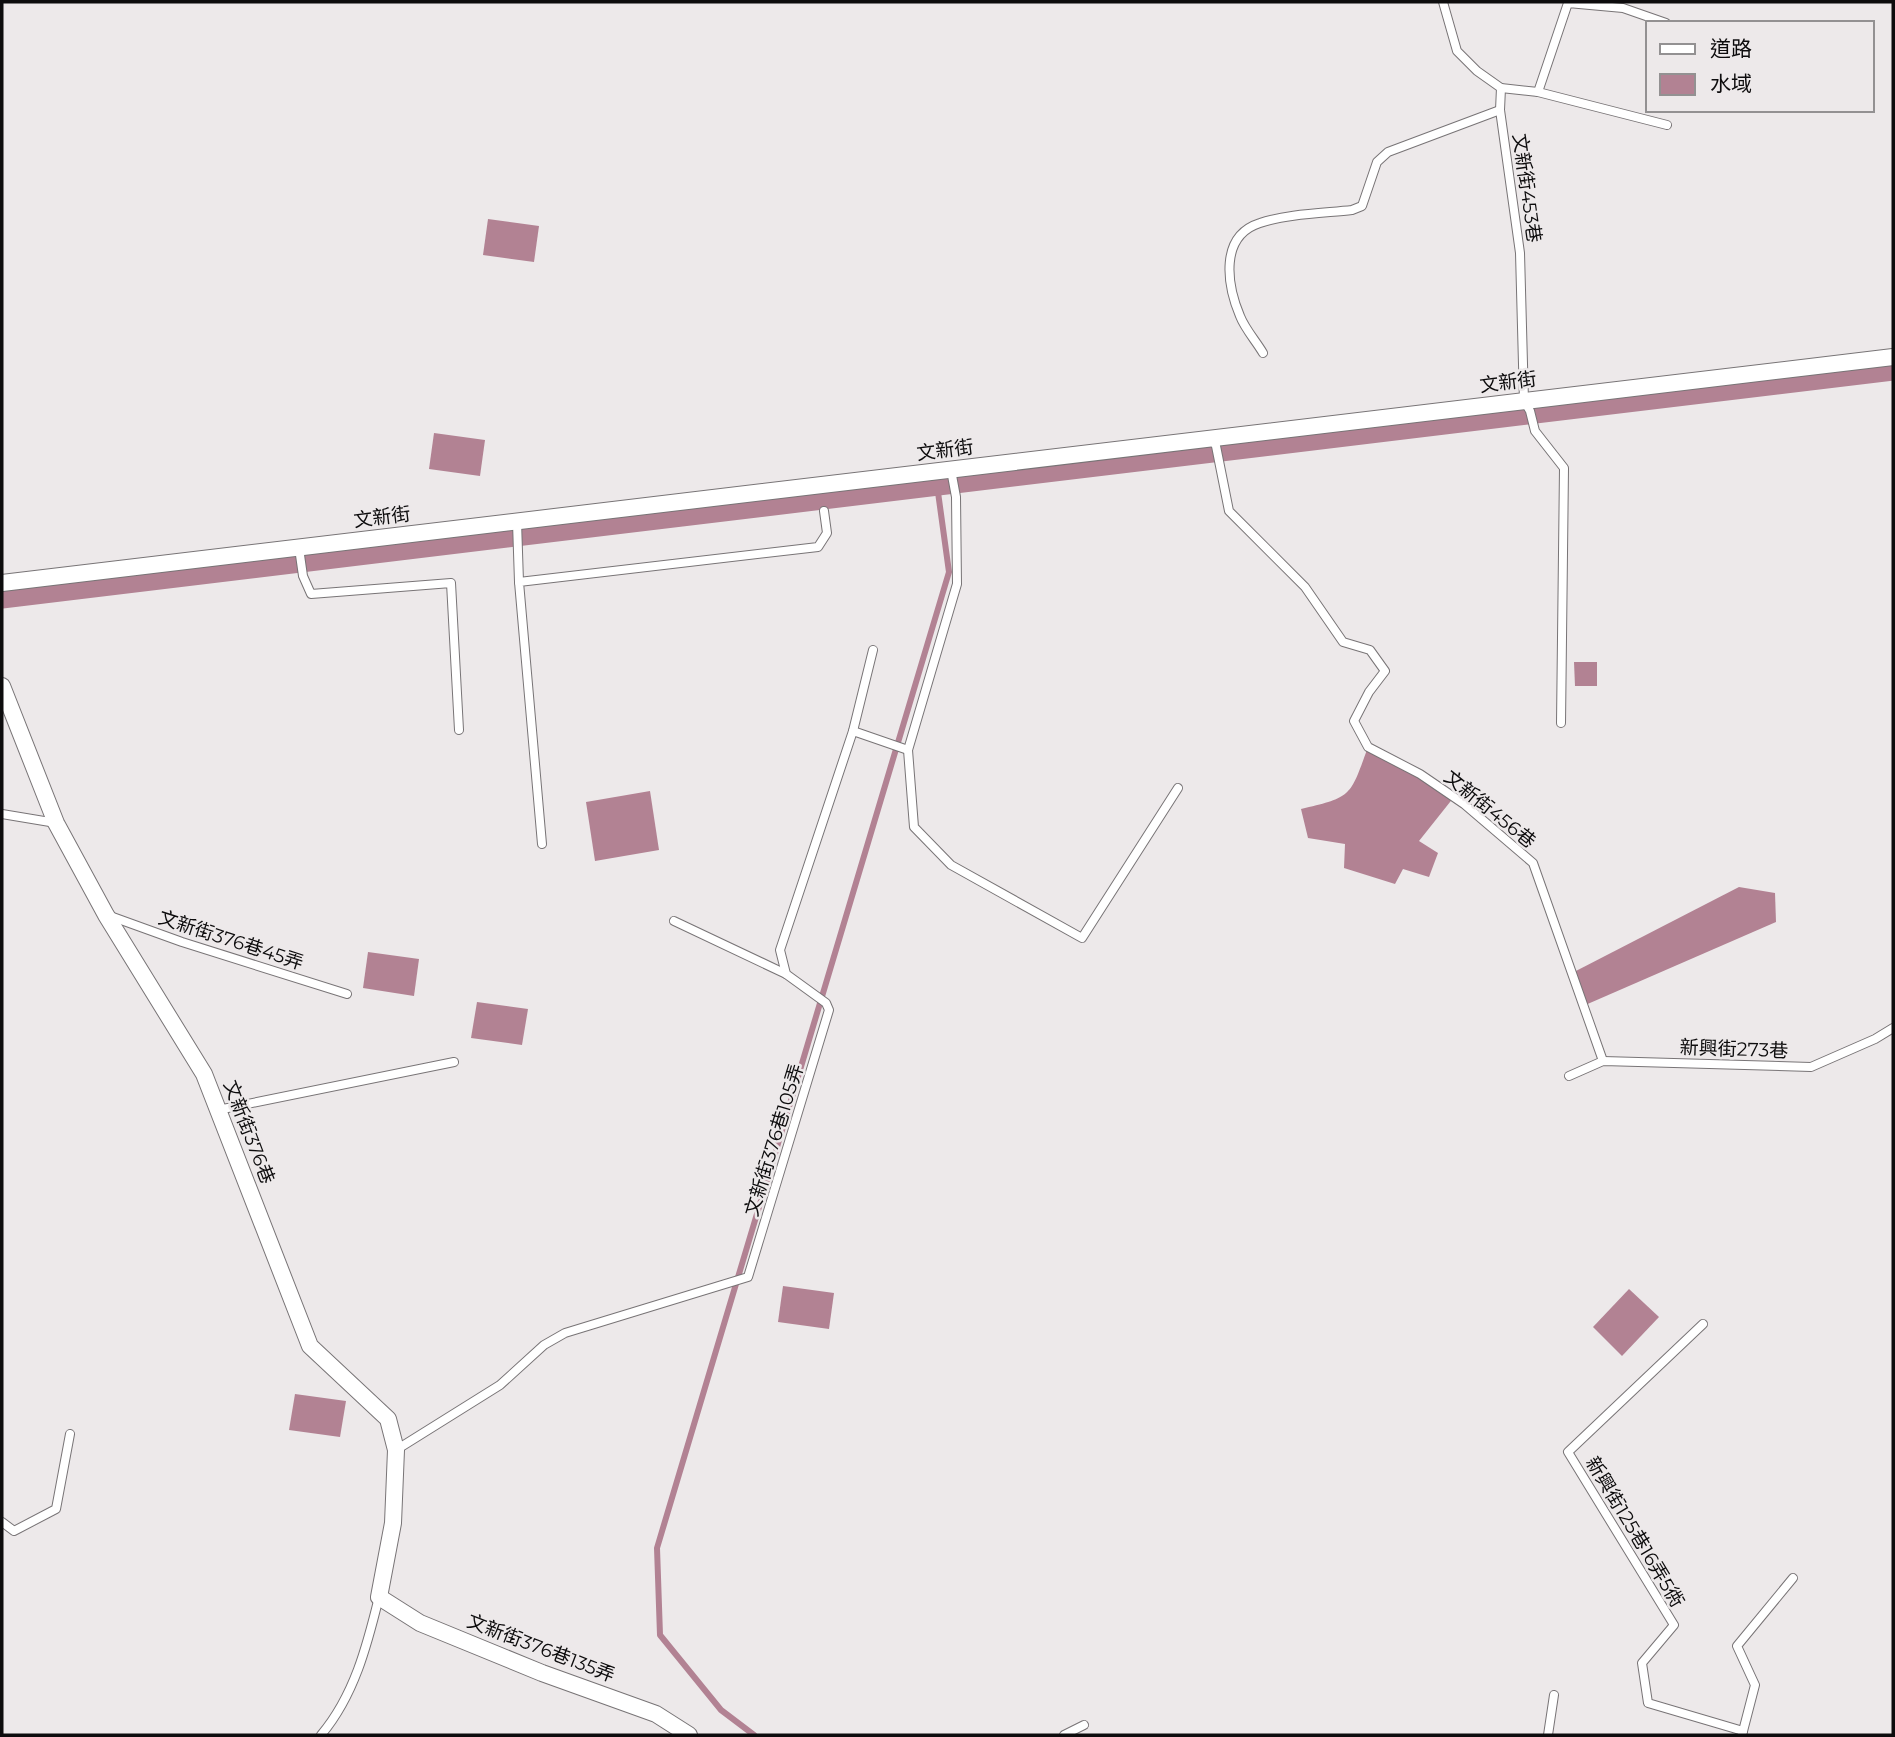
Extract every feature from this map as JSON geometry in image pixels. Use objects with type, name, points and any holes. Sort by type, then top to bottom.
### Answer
[{"type":"street","name":"文新街","points":[[2,583],[517,528],[1527,406],[1893,357]]},
{"type":"street","name":"文新街376巷","points":[[2,686],[56,823],[106,915],[204,1074],[310,1346],[388,1419],[396,1450],[393,1523],[379,1597]]},
{"type":"street","name":"文新街376巷135弄","points":[[379,1597],[420,1623],[542,1673],[656,1714],[689,1735]]},
{"type":"lane","points":[[1443,2],[1457,51],[1477,71],[1501,88],[1538,92],[1667,125]]},
{"type":"lane","points":[[1538,92],[1567,3],[1623,8],[1660,21]]},
{"type":"lane","name":"文新街453巷","points":[[1501,88],[1500,110],[1520,253],[1527,406]]},
{"type":"lane","points":[[1264,353],[1240,317],[1228,273],[1230,254],[1236,239],[1258,223],[1352,210],[1362,206],[1377,162],[1388,152],[1500,110]]},
{"type":"lane","points":[[1527,406],[1535,431],[1564,468],[1561,723]]},
{"type":"lane","name":"文新街456巷","points":[[1214,442],[1229,511],[1305,587],[1343,642],[1370,650],[1385,671],[1369,692],[1354,721],[1368,747],[1420,775],[1464,804],[1533,863],[1602,1061]]},
{"type":"lane","points":[[952,476],[956,497],[957,584],[906,749],[914,827],[951,865],[1082,938],[1178,788]]},
{"type":"lane","points":[[519,582],[818,547],[827,533],[824,511]]},
{"type":"lane","points":[[517,528],[519,582],[542,844]]},
{"type":"lane","points":[[299,551],[303,576],[311,594],[451,583],[458,730]]},
{"type":"lane","points":[[786,974],[780,950],[853,731],[873,650]]},
{"type":"lane","points":[[853,731],[906,749]]},
{"type":"lane","points":[[2,814],[56,823]]},
{"type":"lane","name":"文新街376巷45弄","points":[[106,915],[347,994]]},
{"type":"lane","name":"文新街376巷105弄","points":[[396,1450],[500,1385],[544,1345],[565,1333],[746,1278],[829,1010],[826,1003],[786,974],[674,921]]},
{"type":"lane","name":"新興街273巷","points":[[1569,1076],[1602,1061],[1811,1067],[1875,1039],[1893,1028]]},
{"type":"lane","points":[[218,1110],[454,1062]]},
{"type":"lane","name":"新興街125巷16弄5衖","points":[[1703,1324],[1568,1452],[1674,1625],[1642,1663],[1648,1703],[1743,1733]]},
{"type":"lane","points":[[2,1522],[14,1531],[56,1508],[70,1434]]},
{"type":"lane","points":[[1743,1733],[1755,1685],[1737,1646],[1793,1578]]},
{"type":"lane","points":[[321,1735],[335,1719],[365,1654],[379,1597]]},
{"type":"lane","points":[[1548,1735],[1554,1695]]},
{"type":"lane","points":[[1064,1735],[1084,1724]]},
{"type":"water","points":[[488,219],[539,226],[534,262],[483,255]]},
{"type":"water","points":[[434,433],[485,440],[480,476],[429,469]]},
{"type":"water","points":[[1574,662],[1597,662],[1597,686],[1575,686]]},
{"type":"water","points":[[1368,747],[1454,797],[1419,841],[1438,853],[1429,877],[1403,869],[1395,884],[1344,868],[1345,844],[1308,838],[1301,809],[1331,801],[1347,792],[1353,785]]},
{"type":"water","points":[[650,791],[659,850],[595,861],[586,802]]},
{"type":"water","points":[[1739,887],[1775,893],[1776,922],[1583,1006],[1572,973]]},
{"type":"water","points":[[368,952],[419,959],[414,996],[363,988]]},
{"type":"water","points":[[477,1002],[528,1009],[522,1045],[471,1038]]},
{"type":"water","points":[[783,1286],[834,1293],[829,1329],[778,1322]]},
{"type":"water","points":[[1629,1289],[1659,1317],[1622,1356],[1593,1327]]},
{"type":"water","points":[[295,1394],[346,1401],[340,1437],[289,1430]]},
{"type":"waterway","points":[[2,598],[1893,370]]},
{"type":"waterway","points":[[754,1735],[721,1710],[660,1635],[657,1548],[949,572],[937,485]]}]
